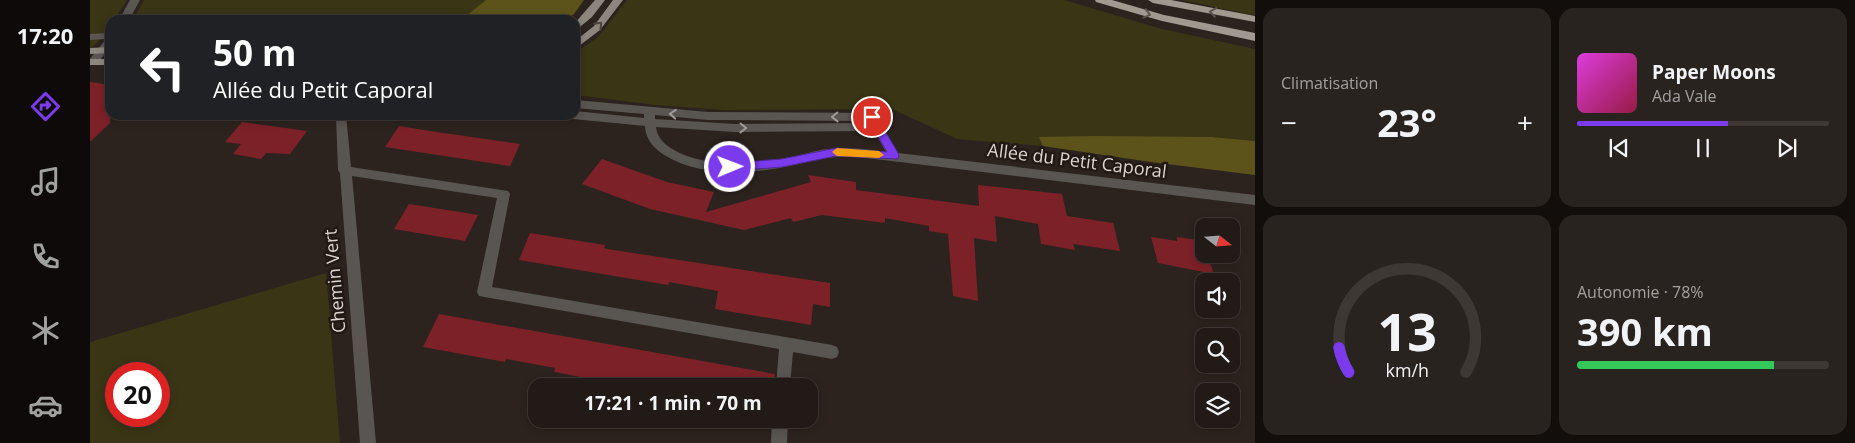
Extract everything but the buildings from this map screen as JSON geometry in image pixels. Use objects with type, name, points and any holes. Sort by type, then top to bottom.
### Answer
[{"type":"highway","points":[[1100,0],[1162,18],[1255,37]]},
{"type":"highway","points":[[1153,0],[1255,19]]},
{"type":"main road","points":[[580,23],[600,0]]},
{"type":"main road","points":[[580,42],[597,28],[618,0]]},
{"type":"main road","points":[[90,51],[105,50]]},
{"type":"main road","points":[[92,62],[105,62]]},
{"type":"street","points":[[127,15],[135,0]]},
{"type":"street","points":[[90,37],[105,36]]},
{"type":"street","points":[[92,62],[105,52]]},
{"type":"street","points":[[580,105],[649,117],[735,128],[878,127],[894,156]]},
{"type":"street","points":[[580,115],[649,117]]},
{"type":"street","name":"Allée du Petit Caporal","points":[[649,117],[653,140],[667,153],[704,165],[730,167],[766,165],[836,152],[894,156],[1255,200]]},
{"type":"street","name":"Chemin Vert","points":[[341,120],[368,443]]},
{"type":"street","points":[[344,170],[504,194],[484,292],[832,352]]},
{"type":"street","points":[[784,378],[787,344]]},
{"type":"street","points":[[779,443],[780,428]]},
{"type":"shaded area","points":[[90,0],[127,0],[117,15],[105,15],[105,33],[90,49]]},
{"type":"shaded area","points":[[144,0],[486,0],[467,15],[136,15]]},
{"type":"shaded area","points":[[486,0],[584,0],[573,15],[467,15]]},
{"type":"shaded area","points":[[627,0],[1064,0],[1162,29],[1255,49],[1255,141],[1212,137],[1040,137],[1043,146],[957,139],[892,109],[724,110],[656,105],[580,96],[580,50],[598,37]]},
{"type":"shaded area","points":[[1182,0],[1255,0],[1255,15],[1248,14]]},
{"type":"shaded area","points":[[1039,137],[1212,137],[1255,141],[1255,175],[1043,146]]},
{"type":"shaded area","points":[[326,273],[340,443],[90,443],[90,342]]},
{"type":"slow traffic","points":[[837,152],[879,155]]},
{"type":"route","points":[[730,167],[782,163],[836,152],[894,156],[872,117]]}]
